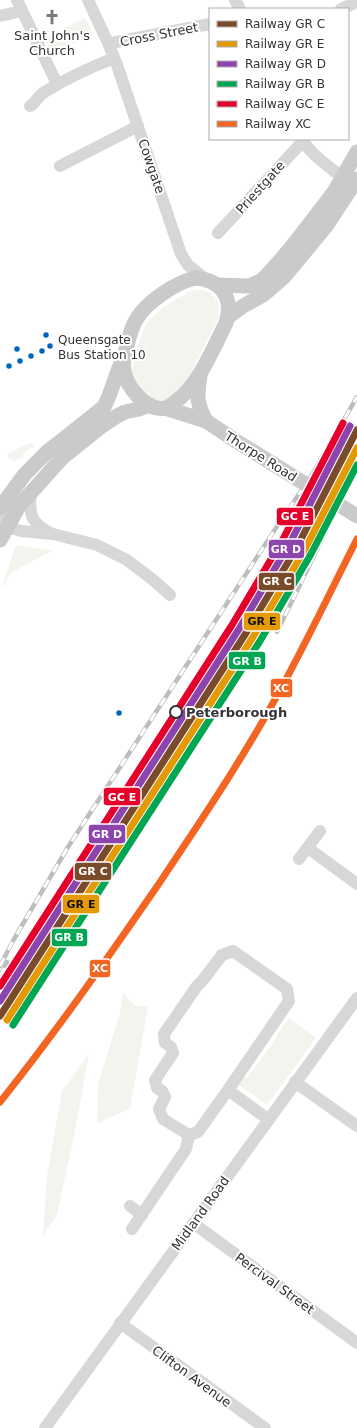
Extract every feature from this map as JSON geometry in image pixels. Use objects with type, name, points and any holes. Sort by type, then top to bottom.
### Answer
[{"type":"main road","points":[[228,317],[243,306],[263,295],[284,277],[327,225],[350,178],[357,152]]},
{"type":"main road","points":[[2,505],[25,474],[46,453],[104,407],[117,370],[124,356],[132,327],[140,313],[154,301],[181,283],[194,278],[211,282],[249,286],[261,281],[290,249],[334,192],[350,178]]},
{"type":"main road","points":[[124,356],[124,369],[127,379],[133,391],[140,399],[150,405],[165,408],[182,397],[200,373],[228,317],[230,306],[228,299],[222,290],[211,282]]},
{"type":"main road","points":[[200,373],[197,396],[199,408],[206,421]]},
{"type":"main road","points":[[4,533],[19,506],[62,458],[102,426],[125,412],[150,405]]},
{"type":"main road","name":"Thorpe Road","points":[[165,408],[206,421],[357,516]]},
{"type":"street","name":"Cowgate","points":[[88,0],[114,58],[182,257],[188,265],[211,282]]},
{"type":"street","points":[[343,8],[357,2]]},
{"type":"street","points":[[0,16],[19,5],[57,84]]},
{"type":"street","name":"Cross Street","points":[[109,46],[116,42],[209,24]]},
{"type":"street","points":[[30,106],[34,104],[41,94],[57,84],[114,58]]},
{"type":"street","points":[[60,166],[138,126]]},
{"type":"street","name":"Priestgate","points":[[218,233],[303,140],[321,160],[350,178]]},
{"type":"street","points":[[31,493],[29,507],[33,518],[43,530],[97,545],[127,560],[170,595]]},
{"type":"street","points":[[2,505],[4,533],[26,532],[53,534]]},
{"type":"street","points":[[299,859],[320,831]]},
{"type":"street","points":[[308,848],[357,884]]},
{"type":"street","points":[[233,951],[286,989],[289,1001],[198,1132],[189,1135],[164,1119],[159,1109],[164,1097],[162,1091],[157,1088],[155,1080],[173,1054],[171,1047],[165,1043],[164,1034],[197,986],[222,955],[233,951]]},
{"type":"street","name":"Midland Road","points":[[45,1428],[296,1082],[356,1003]]},
{"type":"street","points":[[296,1082],[357,1126]]},
{"type":"street","points":[[228,1090],[269,1120]]},
{"type":"street","points":[[132,1229],[186,1149],[189,1135]]},
{"type":"street","points":[[130,1206],[142,1215]]},
{"type":"street","name":"Percival Street","points":[[193,1223],[357,1343]]},
{"type":"street","name":"Clifton Avenue","points":[[120,1323],[265,1428]]},
{"type":"shaded area","points":[[85,18],[93,34],[73,44],[64,28]]},
{"type":"shaded area","points":[[60,30],[68,46],[52,54],[44,38]]},
{"type":"shaded area","points":[[194,290],[207,291],[215,297],[219,307],[218,319],[186,382],[176,394],[170,398],[159,401],[153,399],[146,395],[133,378],[133,367],[143,333],[151,318],[166,306]]},
{"type":"shaded area","points":[[28,444],[32,444],[34,447],[25,452],[22,458],[15,461],[9,458],[7,454]]},
{"type":"shaded area","points":[[16,545],[52,551],[12,572],[1,589]]},
{"type":"shaded area","points":[[123,992],[134,1005],[148,1007],[130,1109],[97,1123],[98,1084],[120,1013]]},
{"type":"shaded area","points":[[289,1018],[316,1038],[267,1105],[238,1084],[243,1078],[248,1077],[276,1039],[277,1035]]},
{"type":"shaded area","points":[[89,1054],[75,1131],[57,1215],[43,1235],[47,1176],[62,1091]]},
{"type":"railway","points":[[0,966],[14,939],[68,847],[313,473],[357,397]]},
{"type":"railway","points":[[277,632],[326,531]]},
{"type":"railway","points":[[0,976],[7,962]]},
{"type":"transit line","points":[[0,986],[232,625],[283,539],[343,423]]},
{"type":"transit line","points":[[0,1001],[239,629],[290,543],[350,426]]},
{"type":"transit line","points":[[0,1016],[246,633],[297,547],[357,430]]},
{"type":"transit line","points":[[7,1020],[253,637],[304,551],[357,448]]},
{"type":"transit line","points":[[13,1025],[260,641],[311,554],[357,465]]},
{"type":"rail line","name":"XC","points":[[0,1102],[21,1076],[120,940],[203,818],[260,726],[284,683],[357,539]]},
{"type":"place","name":"Saint John's Church","points":[[52,17]]},
{"type":"place","name":"Queensgate Bus Station 10","points":[[50,346]]},
{"type":"place","name":"Peterborough","points":[[176,712]]}]
